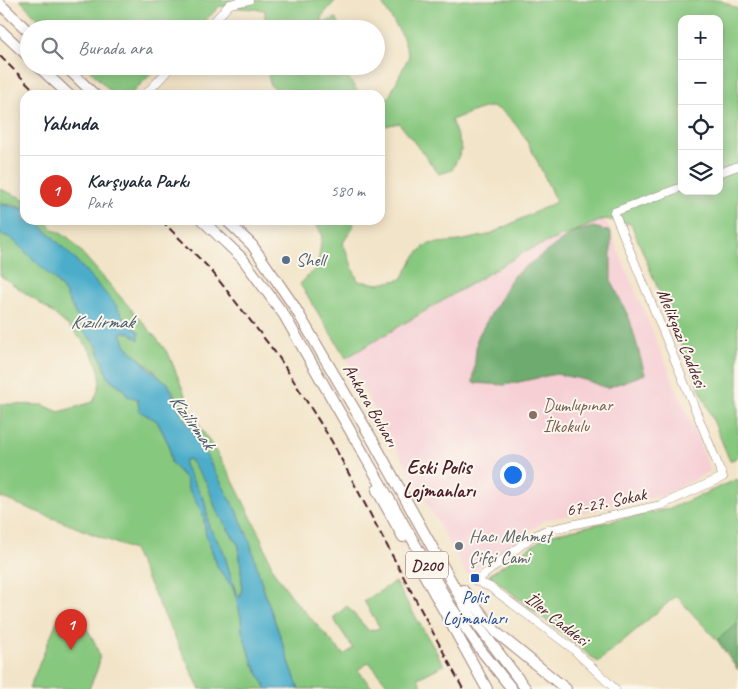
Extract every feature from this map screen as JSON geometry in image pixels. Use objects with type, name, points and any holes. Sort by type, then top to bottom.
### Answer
[{"type":"highway","points":[[0,4],[20,23]]},
{"type":"highway","points":[[0,30],[20,49]]},
{"type":"highway","points":[[48,75],[64,90]]},
{"type":"highway","points":[[74,75],[90,90]]},
{"type":"highway","name":"Ankara Bulvarı","points":[[207,225],[242,258],[284,315],[450,605],[480,649],[512,689]]},
{"type":"highway","name":"Ankara Bulvarı","points":[[231,225],[252,245],[294,306],[470,615],[526,689]]},
{"type":"highway","name":"Ankara Bulvarı","points":[[352,435],[388,512],[412,551],[487,689]]},
{"type":"highway","points":[[428,540],[468,597],[497,633],[566,689]]},
{"type":"street","points":[[215,20],[230,4],[249,0]]},
{"type":"street","points":[[150,90],[164,75]]},
{"type":"street","points":[[723,172],[738,166]]},
{"type":"street","name":"Melikgazi Caddesi","points":[[678,188],[614,212],[723,476]]},
{"type":"street","name":"67-27. Sokak","points":[[476,581],[530,538],[544,531],[661,505],[723,476]]},
{"type":"street","name":"İller Caddesi","points":[[476,581],[490,586],[572,648],[615,689]]},
{"type":"shaded area","name":"Dumlupınar İlkokulu","points":[[605,219],[711,471],[664,495],[545,520],[467,575],[346,358],[528,250]]},
{"type":"green space","points":[[20,0],[336,0],[321,17],[322,20],[265,20],[265,10],[220,6],[206,20],[39,20]]},
{"type":"green space","points":[[380,0],[720,0],[738,9],[738,457],[730,461],[631,224],[605,219],[528,250],[346,358],[300,284],[318,266],[322,234],[316,225],[353,225],[343,243],[358,281],[379,284],[402,279],[415,256],[427,244],[459,241],[488,235],[556,202],[530,147],[512,120],[502,111],[488,107],[451,120],[462,149],[452,170],[439,174],[399,123],[385,126],[385,100],[389,97],[409,56],[402,35]]},
{"type":"green space","points":[[95,75],[150,75],[135,90],[109,90]]},
{"type":"green space","points":[[268,75],[346,75],[357,90],[276,90],[270,85]]},
{"type":"green space","points":[[0,189],[20,197],[20,207],[0,204]]},
{"type":"green space","points":[[40,225],[49,225],[69,238],[169,355],[194,417],[228,471],[259,533],[274,572],[296,602],[344,655],[353,648],[333,618],[347,606],[369,631],[380,628],[364,601],[395,582],[444,665],[418,678],[423,689],[391,689],[369,662],[358,670],[373,689],[299,689],[263,588],[249,539],[238,514],[198,440],[181,413],[173,391],[125,344],[121,332],[129,332],[135,338],[133,326],[126,321],[115,304],[72,256]]},
{"type":"green space","points":[[594,227],[611,232],[611,280],[630,320],[645,374],[607,388],[585,380],[556,374],[505,385],[473,383],[477,338],[513,276],[573,232]]},
{"type":"green space","points":[[0,234],[11,238],[56,281],[65,293],[85,333],[96,345],[108,378],[138,399],[139,411],[157,421],[169,445],[170,459],[186,479],[188,488],[203,514],[206,535],[218,568],[234,589],[242,631],[253,664],[267,689],[200,689],[133,550],[0,497],[0,404],[43,405],[59,412],[93,402],[99,388],[100,379],[97,363],[89,348],[76,334],[45,307],[0,275]]},
{"type":"green space","points":[[189,459],[207,483],[217,512],[239,546],[242,582],[241,599],[235,590],[223,550],[209,527],[205,502],[184,465],[185,460]]},
{"type":"green space","points":[[738,479],[738,623],[717,640],[676,596],[598,662],[489,575],[548,535],[671,508]]},
{"type":"green space","points":[[61,611],[75,616],[88,630],[99,656],[96,673],[89,689],[29,689]]},
{"type":"green space","points":[[738,623],[738,670],[717,640]]},
{"type":"water","name":"Kızılırmak","points":[[0,204],[20,208],[20,225],[40,225],[72,256],[115,304],[126,321],[139,332],[139,340],[129,332],[121,332],[125,344],[131,351],[161,379],[168,383],[181,413],[198,440],[238,514],[249,539],[263,588],[299,689],[267,689],[253,664],[242,631],[234,589],[218,568],[206,535],[203,514],[188,488],[186,479],[171,463],[169,445],[157,421],[139,411],[138,399],[127,396],[123,388],[108,378],[97,345],[85,333],[65,293],[56,281],[11,238],[0,234]],"holes":[[[189,459],[207,483],[217,512],[239,546],[242,582],[241,598],[235,590],[223,550],[209,527],[205,502],[184,465],[185,460]]]},
{"type":"railway","points":[[0,56],[34,90]]},
{"type":"railway","points":[[166,225],[210,269],[278,356],[331,440],[463,689]]},
{"type":"place","name":"Shell","points":[[286,260]]},
{"type":"place","name":"Dumlupınar İlkokulu","points":[[533,415]]},
{"type":"place","name":"Hacı Mehmet Çifçi Cami","points":[[459,546]]},
{"type":"place","name":"Polis Lojmanları","points":[[475,578]]},
{"type":"place","name":"Karşıyaka Parkı","points":[[71,650]]},
{"type":"district","name":"Eski Polis Lojmanları","points":[[439,478]]},
{"type":"water label","name":"Kizilirmak","points":[[193,421]]}]
